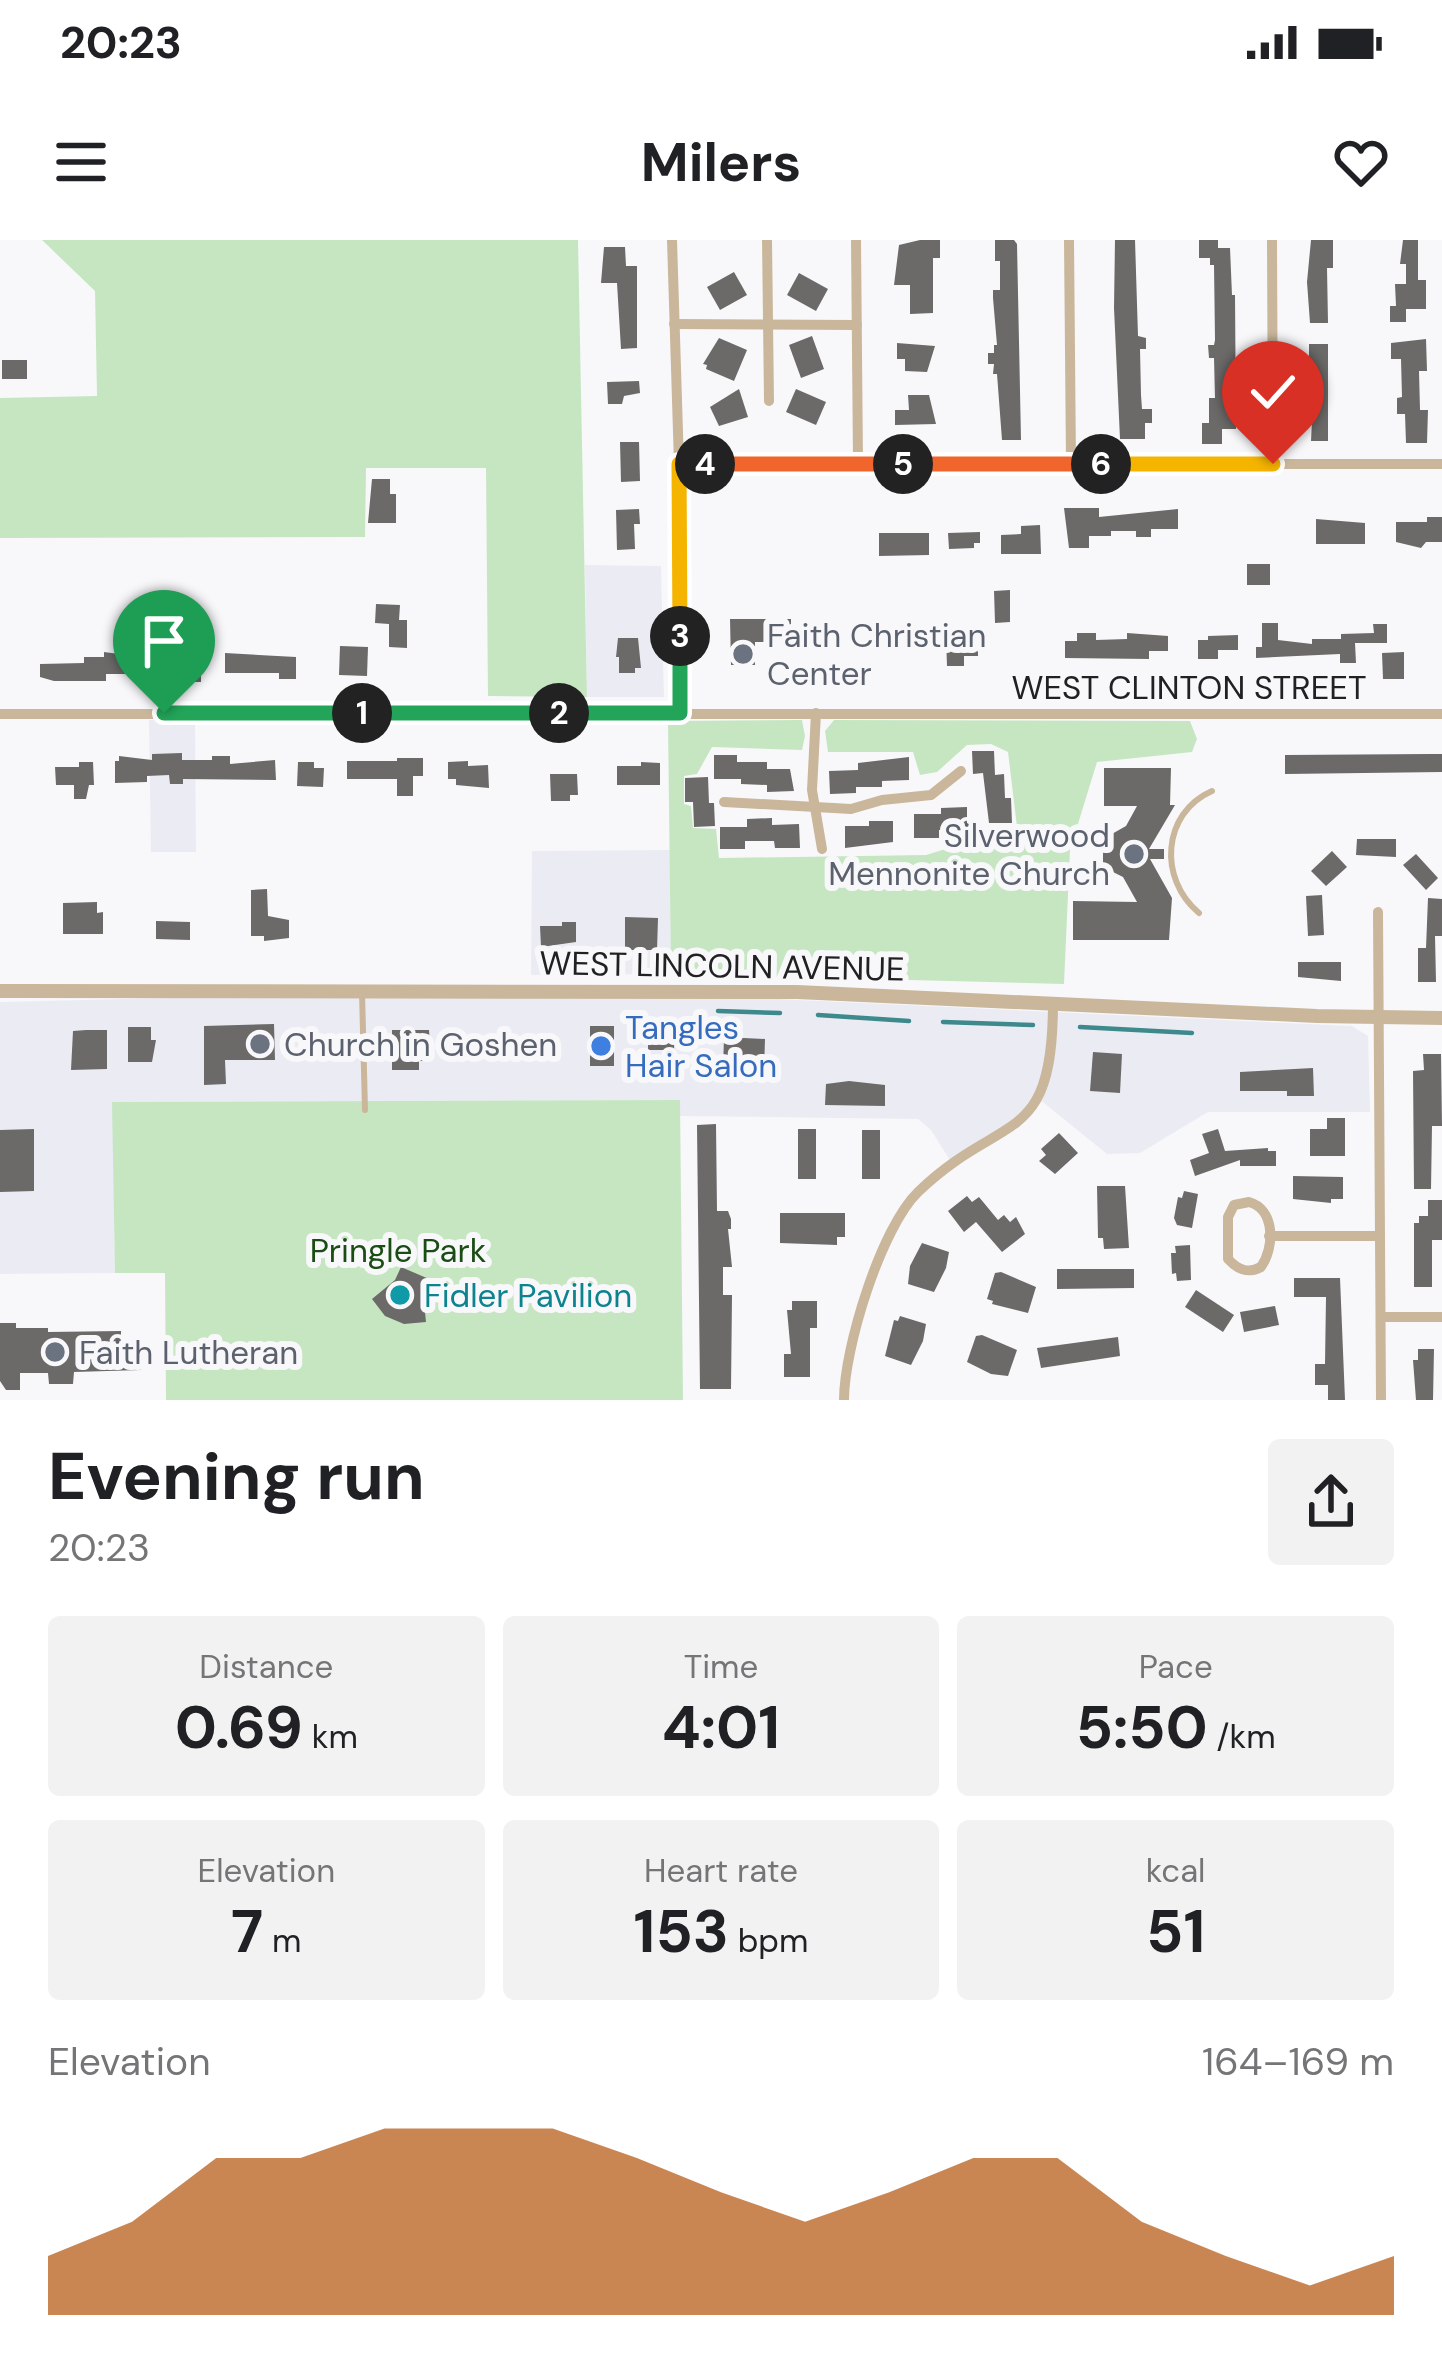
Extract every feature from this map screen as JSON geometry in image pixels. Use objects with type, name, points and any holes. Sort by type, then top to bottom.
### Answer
[{"type":"street","points":[[672,240],[680,713]]},
{"type":"street","points":[[767,240],[769,401]]},
{"type":"street","points":[[856,240],[858,464]]},
{"type":"street","points":[[1069,240],[1071,464]]},
{"type":"street","points":[[1272,240],[1273,464]]},
{"type":"street","points":[[674,324],[857,325]]},
{"type":"street","points":[[679,464],[1442,464]]},
{"type":"street","points":[[816,713],[812,775],[821,849]]},
{"type":"street","name":"WEST CLINTON STREET","points":[[0,714],[1442,714]]},
{"type":"street","points":[[724,802],[851,809],[882,800],[921,799],[961,771]]},
{"type":"street","points":[[1378,912],[1381,1400]]},
{"type":"street","name":"WEST LINCOLN AVENUE","points":[[0,991],[797,992],[1442,1018]]},
{"type":"street","points":[[844,1400],[851,1352],[891,1228],[921,1189],[1033,1108],[1049,1074],[1053,1002]]},
{"type":"street","points":[[1241,1202],[1260,1205],[1268,1216],[1269,1236],[1261,1267],[1237,1268],[1227,1253],[1229,1210],[1241,1202]]},
{"type":"street","points":[[1269,1236],[1380,1236]]},
{"type":"street","points":[[1382,1318],[1442,1317]]},
{"type":"lane","points":[[1199,913],[1175,883],[1171,848],[1183,812],[1212,791]]},
{"type":"lane","points":[[362,988],[365,1110]]},
{"type":"shaded area","points":[[585,565],[661,566],[664,697],[587,697]]},
{"type":"shaded area","points":[[149,720],[195,720],[196,852],[151,852]]},
{"type":"shaded area","points":[[670,850],[671,974],[531,975],[532,851]]},
{"type":"shaded area","points":[[249,996],[755,998],[1352,1026],[1368,1036],[1370,1112],[1208,1112],[1140,1153],[1107,1154],[1039,1099],[953,1165],[931,1130],[918,1119],[680,1116],[680,1100],[113,1102],[115,1273],[0,1274],[0,1002]]},
{"type":"green space","points":[[42,240],[578,240],[587,697],[488,696],[486,468],[366,468],[365,537],[0,538],[0,398],[97,396],[95,291]]},
{"type":"green space","points":[[802,720],[802,750],[712,747],[697,774],[684,776],[684,804],[691,806],[693,828],[716,829],[719,858],[926,855],[1017,827],[1008,752],[991,744],[967,745],[937,772],[920,775],[913,752],[828,752],[825,731],[834,720],[1190,721],[1197,739],[1192,752],[1097,762],[1070,850],[1064,984],[671,974],[668,721]]},
{"type":"green space","name":"Pringle Park","points":[[680,1100],[683,1400],[166,1400],[165,1273],[115,1273],[112,1102]]},
{"type":"building","points":[[940,240],[940,258],[933,258],[933,313],[910,314],[910,285],[894,285],[899,245]]},
{"type":"building","points":[[995,240],[1017,244],[1021,440],[1002,440],[997,374],[993,374],[994,364],[988,364],[988,353],[994,353],[997,345],[993,290],[1000,290],[1000,261],[995,261]]},
{"type":"building","points":[[1115,240],[1135,240],[1138,336],[1146,338],[1146,349],[1140,349],[1142,409],[1152,409],[1152,423],[1145,423],[1145,439],[1120,439]]},
{"type":"building","points":[[1199,240],[1218,240],[1218,248],[1230,248],[1236,429],[1222,429],[1222,444],[1202,444],[1202,423],[1209,423],[1209,398],[1215,398],[1214,358],[1209,358],[1208,345],[1215,340],[1214,265],[1210,258],[1199,258]]},
{"type":"building","points":[[1311,240],[1333,240],[1333,268],[1327,268],[1328,323],[1310,323]]},
{"type":"building","points":[[1403,240],[1418,240],[1418,280],[1426,280],[1426,309],[1406,309],[1406,322],[1390,322],[1390,306],[1396,306],[1395,284],[1406,284],[1406,264],[1400,264]]},
{"type":"building","points":[[604,247],[625,247],[626,266],[637,266],[637,348],[621,349],[617,283],[601,283]]},
{"type":"building","points":[[734,272],[747,295],[720,310],[707,287]]},
{"type":"building","points":[[799,273],[828,289],[816,311],[787,295]]},
{"type":"building","points":[[812,336],[824,369],[801,378],[789,345]]},
{"type":"building","points":[[719,338],[747,350],[734,381],[703,364]]},
{"type":"building","points":[[1426,339],[1427,371],[1419,371],[1420,410],[1428,410],[1427,443],[1406,443],[1405,414],[1397,414],[1397,398],[1402,397],[1401,359],[1391,359],[1391,343]]},
{"type":"building","points":[[897,343],[935,346],[927,372],[905,371],[905,359],[897,359]]},
{"type":"building","points":[[1309,344],[1328,344],[1328,441],[1311,441],[1314,382],[1309,374]]},
{"type":"building","points":[[2,360],[27,360],[27,379],[2,379]]},
{"type":"building","points":[[639,381],[640,393],[624,396],[622,404],[608,404],[607,382]]},
{"type":"building","points":[[739,389],[748,417],[719,426],[710,407]]},
{"type":"building","points":[[796,389],[826,402],[816,425],[786,412]]},
{"type":"building","points":[[908,395],[929,395],[936,424],[895,425],[895,410],[909,410]]},
{"type":"building","points":[[620,442],[639,442],[640,481],[621,482]]},
{"type":"building","points":[[372,479],[390,479],[390,494],[396,494],[396,523],[368,523]]},
{"type":"building","points":[[1064,508],[1099,508],[1099,517],[1178,509],[1178,529],[1151,529],[1151,537],[1136,537],[1136,531],[1111,531],[1111,536],[1089,536],[1089,548],[1069,548]]},
{"type":"building","points":[[639,509],[635,549],[617,550],[616,510]]},
{"type":"building","points":[[1427,517],[1442,517],[1442,542],[1426,542],[1421,548],[1396,542],[1396,522],[1427,522]]},
{"type":"building","points":[[1316,519],[1365,523],[1365,544],[1316,544]]},
{"type":"building","points":[[1040,525],[1041,554],[1001,554],[1001,535],[1021,534],[1021,526]]},
{"type":"building","points":[[980,532],[980,543],[974,543],[974,548],[949,549],[948,533]]},
{"type":"building","points":[[879,533],[929,533],[929,555],[879,556]]},
{"type":"building","points":[[1247,564],[1270,564],[1270,585],[1247,585]]},
{"type":"building","points":[[1010,590],[1010,622],[995,623],[994,591]]},
{"type":"building","points":[[376,604],[400,605],[399,620],[407,620],[407,648],[389,647],[389,624],[375,623]]},
{"type":"building","name":"Faith Christian Center","points":[[730,619],[791,619],[791,642],[755,642],[755,665],[731,665]]},
{"type":"building","points":[[1262,623],[1278,623],[1278,640],[1312,644],[1312,639],[1374,633],[1373,624],[1387,624],[1387,643],[1355,643],[1356,663],[1340,663],[1340,654],[1256,658],[1256,647],[1262,647]]},
{"type":"building","points":[[1077,633],[1096,633],[1096,640],[1127,639],[1127,633],[1168,636],[1168,651],[1149,651],[1149,659],[1065,658],[1065,641],[1077,641]]},
{"type":"building","points":[[1238,635],[1238,650],[1218,650],[1218,659],[1198,659],[1198,640]]},
{"type":"building","points":[[978,636],[978,656],[964,656],[964,666],[947,666],[946,637]]},
{"type":"building","points":[[185,637],[188,654],[201,654],[201,682],[185,682],[185,662],[159,663],[161,640]]},
{"type":"building","points":[[618,638],[638,638],[641,668],[635,668],[635,673],[619,673]]},
{"type":"building","points":[[340,646],[368,647],[367,676],[339,675]]},
{"type":"building","points":[[104,652],[119,654],[119,663],[156,663],[156,679],[138,679],[138,674],[106,674],[106,681],[40,677],[40,664],[84,663],[84,657],[104,657]]},
{"type":"building","points":[[1404,652],[1404,679],[1383,679],[1382,653]]},
{"type":"building","points":[[225,653],[296,657],[296,679],[279,679],[279,673],[225,673]]},
{"type":"building","points":[[972,751],[994,751],[995,775],[1004,774],[1005,798],[1011,798],[1012,823],[989,823],[983,773],[973,774]]},
{"type":"building","points":[[182,753],[182,760],[230,756],[230,764],[275,760],[276,780],[183,779],[183,784],[170,784],[169,775],[147,776],[147,782],[115,783],[119,756],[152,760],[152,754]]},
{"type":"building","points":[[1442,754],[1442,772],[1285,774],[1285,755]]},
{"type":"building","points":[[714,755],[737,755],[737,762],[767,762],[767,769],[790,769],[794,791],[767,792],[767,785],[714,779]]},
{"type":"building","points":[[909,757],[909,780],[882,781],[882,787],[830,794],[829,771],[858,770],[858,763]]},
{"type":"building","points":[[423,758],[423,776],[413,776],[413,796],[397,796],[397,779],[347,779],[347,761]]},
{"type":"building","points":[[468,761],[468,766],[488,765],[489,788],[456,785],[456,779],[448,779],[448,762]]},
{"type":"building","points":[[79,762],[93,762],[94,785],[89,785],[86,799],[74,799],[74,785],[56,785],[55,767],[79,767]]},
{"type":"building","points":[[298,762],[324,768],[323,787],[297,786]]},
{"type":"building","points":[[641,762],[660,763],[660,785],[617,785],[617,766],[641,766]]},
{"type":"building","name":"Silverwood Mennonite Church","points":[[1104,768],[1171,768],[1170,805],[1175,805],[1149,849],[1164,849],[1164,859],[1150,859],[1172,898],[1169,940],[1073,940],[1073,901],[1137,902],[1123,877],[1103,867],[1103,839],[1126,826],[1137,806],[1104,806]]},
{"type":"building","points":[[550,774],[577,774],[578,795],[570,795],[570,801],[551,801]]},
{"type":"building","points":[[708,777],[715,826],[694,827],[693,802],[685,802],[685,778]]},
{"type":"building","points":[[967,807],[967,829],[939,830],[939,838],[914,838],[914,814]]},
{"type":"building","points":[[772,818],[772,825],[799,824],[800,848],[775,848],[774,841],[745,841],[745,849],[720,849],[720,827],[747,827],[747,819]]},
{"type":"building","points":[[869,821],[893,821],[893,842],[845,848],[845,826],[869,826]]},
{"type":"building","points":[[1357,839],[1396,839],[1396,857],[1356,855]]},
{"type":"building","points":[[1332,851],[1347,867],[1326,886],[1311,871]]},
{"type":"building","points":[[1416,854],[1438,878],[1426,890],[1403,865]]},
{"type":"building","points":[[267,889],[268,916],[289,920],[289,938],[264,941],[264,936],[251,936],[251,890]]},
{"type":"building","points":[[1322,895],[1324,935],[1308,936],[1306,896]]},
{"type":"building","points":[[1428,898],[1442,899],[1442,936],[1435,936],[1436,982],[1418,982],[1418,948],[1426,948]]},
{"type":"building","points":[[97,902],[97,913],[103,912],[103,934],[63,934],[63,903]]},
{"type":"building","points":[[625,917],[658,918],[657,950],[625,950]]},
{"type":"building","points":[[156,921],[190,922],[190,940],[156,939]]},
{"type":"building","points":[[562,922],[576,922],[576,942],[541,947],[540,926],[562,926]]},
{"type":"building","points":[[1298,962],[1341,962],[1341,981],[1298,977]]},
{"type":"building","points":[[274,1024],[275,1060],[225,1060],[226,1084],[204,1085],[204,1026]]},
{"type":"building","points":[[590,1026],[614,1026],[614,1066],[590,1066]]},
{"type":"building","points":[[648,1026],[675,1026],[674,1050],[648,1050]]},
{"type":"building","points":[[128,1027],[151,1027],[151,1040],[156,1040],[152,1062],[128,1062]]},
{"type":"building","points":[[107,1030],[107,1069],[71,1070],[73,1031]]},
{"type":"building","points":[[392,1030],[429,1030],[431,1061],[419,1061],[419,1070],[392,1070]]},
{"type":"building","points":[[724,1037],[765,1039],[764,1070],[750,1069],[750,1075],[739,1075],[739,1069],[723,1069]]},
{"type":"building","points":[[1093,1052],[1122,1054],[1120,1093],[1090,1091]]},
{"type":"building","points":[[1423,1054],[1441,1054],[1442,1126],[1432,1126],[1431,1189],[1414,1189],[1413,1071],[1424,1070]]},
{"type":"building","points":[[1313,1068],[1314,1096],[1240,1091],[1240,1072]]},
{"type":"building","points":[[826,1084],[885,1085],[885,1106],[825,1105]]},
{"type":"building","points":[[1327,1118],[1345,1118],[1345,1156],[1310,1156],[1310,1129],[1327,1129]]},
{"type":"building","points":[[716,1124],[717,1211],[728,1211],[731,1219],[732,1267],[723,1267],[723,1295],[732,1295],[731,1389],[700,1389],[697,1125]]},
{"type":"building","points":[[34,1129],[34,1191],[0,1192],[0,1130]]},
{"type":"building","points":[[798,1129],[816,1129],[816,1179],[798,1179]]},
{"type":"building","points":[[1218,1129],[1225,1151],[1268,1148],[1276,1151],[1276,1166],[1240,1166],[1240,1160],[1195,1176],[1190,1160],[1209,1153],[1202,1134]]},
{"type":"building","points":[[862,1130],[880,1130],[880,1179],[862,1179]]},
{"type":"building","points":[[1059,1133],[1078,1153],[1055,1174],[1039,1161],[1046,1155],[1041,1149]]},
{"type":"building","points":[[1293,1176],[1343,1177],[1343,1199],[1331,1199],[1331,1203],[1293,1199]]},
{"type":"building","points":[[1097,1186],[1125,1186],[1129,1248],[1104,1249],[1103,1238],[1098,1238]]},
{"type":"building","points":[[1184,1191],[1198,1194],[1192,1228],[1177,1225],[1174,1218]]},
{"type":"building","points":[[967,1196],[972,1202],[979,1197],[998,1220],[1004,1215],[1010,1222],[1016,1217],[1025,1234],[1002,1252],[976,1222],[964,1232],[948,1211]]},
{"type":"building","points":[[1428,1200],[1442,1200],[1442,1240],[1432,1240],[1432,1287],[1414,1287],[1414,1223],[1419,1223],[1419,1216],[1428,1216]]},
{"type":"building","points":[[780,1213],[845,1213],[845,1237],[837,1237],[837,1245],[780,1243]]},
{"type":"building","points":[[922,1243],[949,1252],[934,1292],[908,1284],[910,1266]]},
{"type":"building","points":[[1190,1245],[1191,1280],[1177,1281],[1171,1253],[1176,1253],[1175,1246]]},
{"type":"building","name":"Fidler Pavilion","points":[[401,1267],[429,1279],[423,1292],[426,1322],[404,1324],[385,1316],[372,1299],[395,1280]]},
{"type":"building","points":[[1057,1269],[1134,1269],[1134,1288],[1057,1289]]},
{"type":"building","points":[[995,1273],[1036,1287],[1028,1313],[987,1299]]},
{"type":"building","points":[[1294,1278],[1340,1278],[1345,1400],[1328,1400],[1328,1385],[1315,1385],[1315,1364],[1325,1364],[1326,1297],[1294,1297]]},
{"type":"building","points":[[1196,1290],[1234,1315],[1223,1332],[1185,1307]]},
{"type":"building","points":[[792,1301],[817,1301],[817,1328],[810,1328],[810,1377],[784,1377],[784,1354],[791,1354],[787,1310],[792,1310]]},
{"type":"building","points":[[1275,1306],[1279,1325],[1244,1332],[1240,1312]]},
{"type":"building","points":[[900,1316],[926,1324],[911,1365],[885,1356],[894,1320]]},
{"type":"building","points":[[0,1323],[48,1328],[48,1332],[121,1331],[121,1352],[141,1352],[141,1370],[74,1372],[73,1384],[49,1384],[48,1373],[20,1373],[20,1390],[6,1390],[0,1381]]},
{"type":"building","points":[[976,1336],[1017,1350],[1008,1376],[991,1374],[967,1362]]},
{"type":"building","points":[[1118,1337],[1120,1356],[1041,1368],[1037,1348]]},
{"type":"building","points":[[1418,1349],[1434,1349],[1433,1400],[1416,1400],[1413,1360],[1418,1360]]},
{"type":"waterway","points":[[718,1011],[780,1013]]},
{"type":"waterway","points":[[818,1015],[909,1021]]},
{"type":"waterway","points":[[943,1022],[1033,1025]]},
{"type":"waterway","points":[[1080,1027],[1192,1033]]},
{"type":"place","name":"Faith Christian Center","points":[[743,654]]},
{"type":"place","name":"Silverwood Mennonite Church","points":[[1134,854]]},
{"type":"place","name":"Church in Goshen","points":[[260,1044]]},
{"type":"place","name":"Tangles Hair Salon","points":[[601,1046]]},
{"type":"place","name":"Fidler Pavilion","points":[[400,1295]]},
{"type":"place","name":"Faith Lutheran","points":[[55,1352]]},
{"type":"route","points":[[164,713],[680,713],[679,464],[1273,464]]}]
